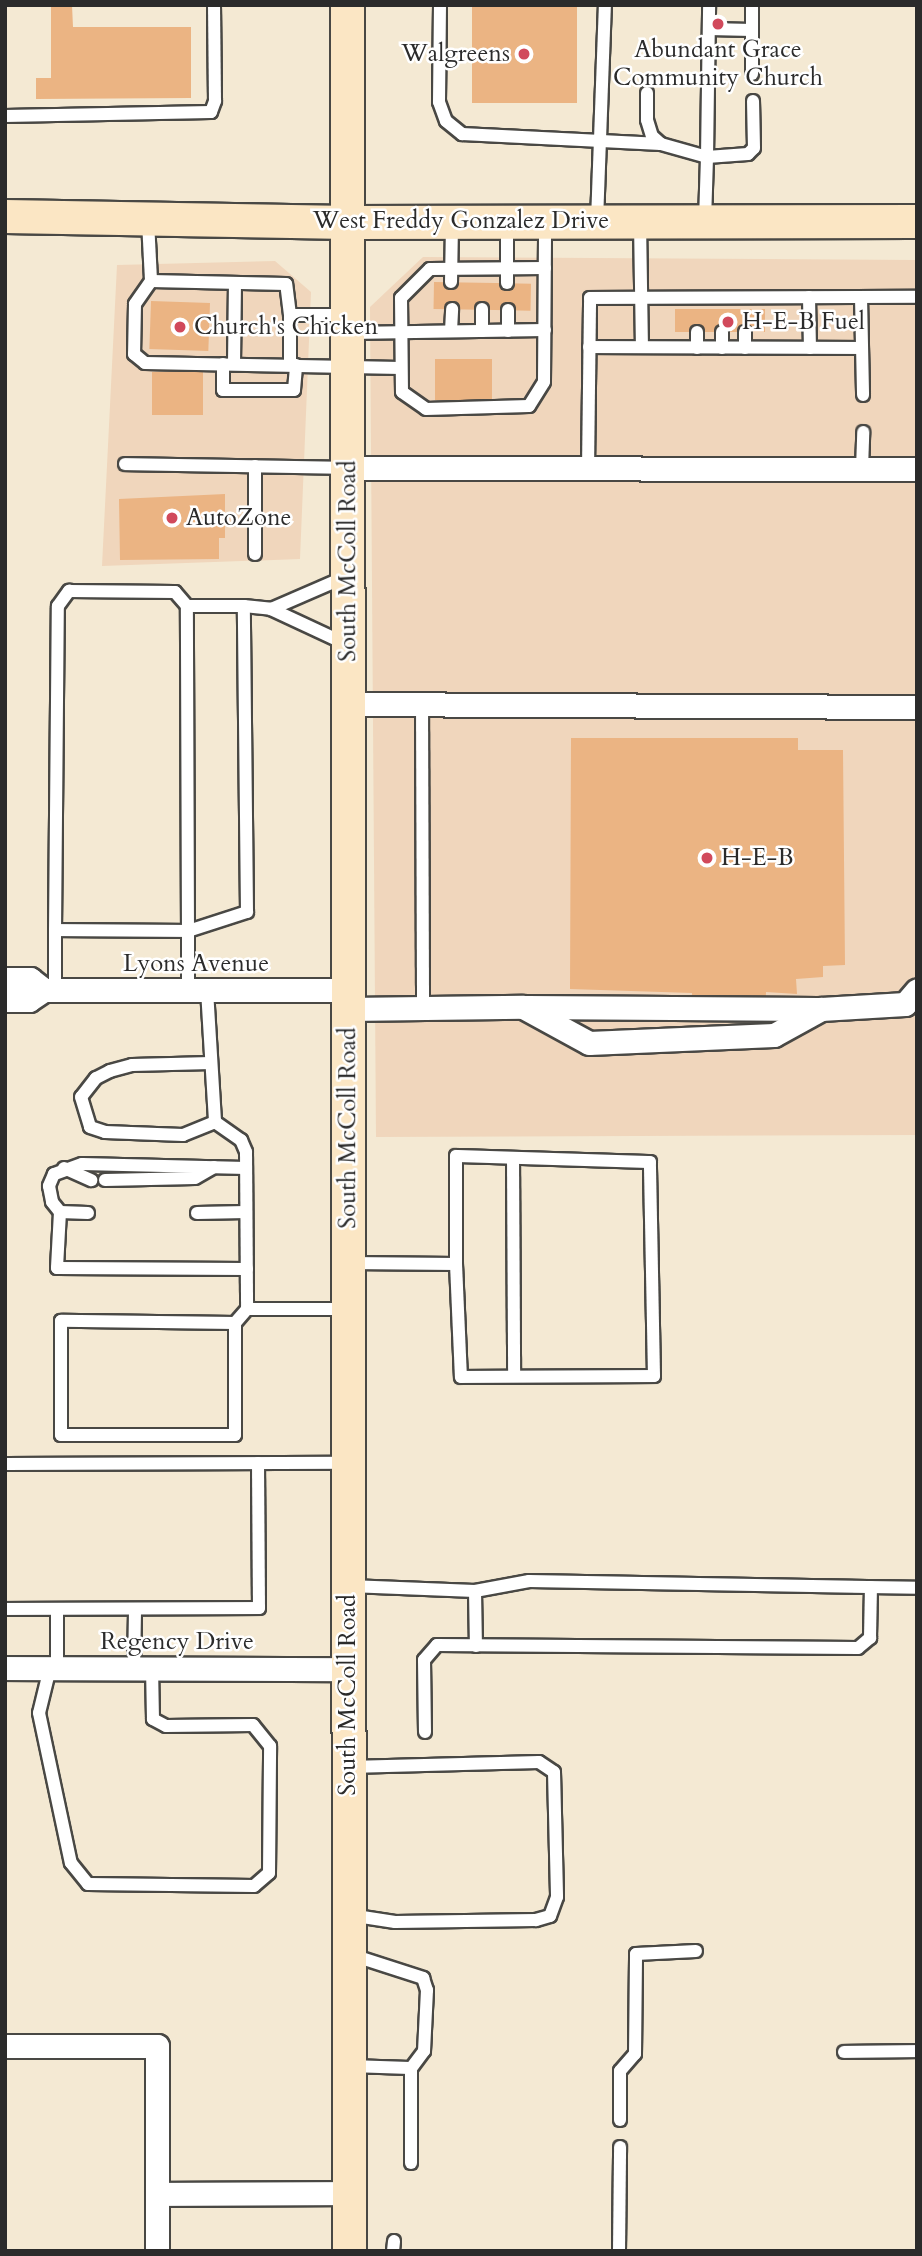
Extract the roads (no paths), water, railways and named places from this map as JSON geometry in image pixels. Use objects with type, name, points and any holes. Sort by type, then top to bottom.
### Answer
[{"type":"main road","name":"South McColl Road","points":[[347,5],[349,2251]]},
{"type":"main road","name":"West Freddy Gonzalez Drive","points":[[5,216],[348,222],[917,221]]},
{"type":"street","points":[[347,468],[917,469]]},
{"type":"street","points":[[348,704],[917,707]]},
{"type":"street","name":"Lyons Avenue","points":[[5,979],[30,979],[49,990]]},
{"type":"street","name":"Lyons Avenue","points":[[5,1000],[29,1000],[49,990],[198,990],[348,1000],[423,1009],[821,1009],[905,1004],[917,990]]},
{"type":"street","points":[[523,1007],[589,1043],[774,1035],[821,1009]]},
{"type":"street","name":"Regency Drive","points":[[5,1668],[348,1669]]},
{"type":"street","points":[[5,2046],[157,2046],[157,2251]]},
{"type":"street","points":[[157,2194],[349,2193]]},
{"type":"lane","points":[[5,116],[211,112],[215,101],[214,5]]},
{"type":"lane","points":[[440,5],[439,102],[446,121],[462,134],[661,145],[707,157],[748,154],[754,148],[753,101]]},
{"type":"lane","points":[[597,221],[605,5]]},
{"type":"lane","points":[[705,221],[709,5]]},
{"type":"lane","points":[[752,5],[752,74]]},
{"type":"lane","points":[[709,29],[752,30]]},
{"type":"lane","points":[[647,93],[647,120],[652,136],[661,145]]},
{"type":"lane","points":[[148,217],[151,281],[135,304],[134,354],[145,363],[401,368]]},
{"type":"lane","points":[[507,221],[508,283]]},
{"type":"lane","points":[[545,221],[545,268],[545,330],[544,382],[529,406],[426,409],[401,392],[401,298],[430,269],[451,276],[482,269],[545,268]]},
{"type":"lane","points":[[640,221],[642,347]]},
{"type":"lane","points":[[451,276],[452,222]]},
{"type":"lane","points":[[482,269],[482,283]]},
{"type":"lane","points":[[151,281],[286,284],[295,390],[223,390],[229,364],[235,283]]},
{"type":"lane","points":[[809,297],[810,348]]},
{"type":"lane","points":[[588,469],[590,298],[745,303],[809,297],[917,297]]},
{"type":"lane","points":[[860,297],[863,395]]},
{"type":"lane","points":[[451,331],[452,309]]},
{"type":"lane","points":[[482,309],[482,331]]},
{"type":"lane","points":[[508,310],[508,331]]},
{"type":"lane","points":[[290,315],[401,332],[545,330]]},
{"type":"lane","points":[[697,332],[697,348]]},
{"type":"lane","points":[[722,332],[722,348]]},
{"type":"lane","points":[[745,332],[745,348]]},
{"type":"lane","points":[[589,347],[862,348]]},
{"type":"lane","points":[[862,469],[863,432]]},
{"type":"lane","points":[[125,464],[347,468]]},
{"type":"lane","points":[[255,466],[255,555]]},
{"type":"lane","points":[[271,609],[348,575]]},
{"type":"lane","points":[[49,990],[55,930],[58,606],[69,591],[175,593],[187,606],[188,931],[211,1063],[215,1122]]},
{"type":"lane","points":[[187,606],[271,609],[348,645]]},
{"type":"lane","points":[[55,930],[188,931],[247,912],[244,606]]},
{"type":"lane","points":[[422,704],[423,1009]]},
{"type":"lane","points":[[211,1063],[132,1065],[110,1071],[96,1079],[81,1097],[90,1127],[105,1132],[183,1135],[215,1122]]},
{"type":"lane","points":[[215,1122],[241,1140],[246,1168],[247,1309],[235,1323],[235,1435],[61,1435],[61,1321],[235,1323]]},
{"type":"lane","points":[[456,1156],[513,1158],[650,1162],[654,1376],[461,1377],[456,1264],[456,1156]]},
{"type":"lane","points":[[513,1158],[514,1376]]},
{"type":"lane","points":[[246,1168],[82,1164],[64,1168],[54,1174],[50,1186],[52,1202],[60,1212],[57,1268],[247,1269]]},
{"type":"lane","points":[[105,1180],[195,1178],[214,1167]]},
{"type":"lane","points":[[64,1168],[91,1180]]},
{"type":"lane","points":[[60,1212],[88,1213]]},
{"type":"lane","points":[[197,1213],[246,1212]]},
{"type":"lane","points":[[348,1263],[456,1264]]},
{"type":"lane","points":[[247,1309],[348,1309]]},
{"type":"lane","points":[[5,1609],[260,1608],[258,1463]]},
{"type":"lane","points":[[5,1464],[348,1463]]},
{"type":"lane","points":[[348,1586],[475,1591],[529,1581],[917,1588]]},
{"type":"lane","points":[[425,1732],[424,1660],[429,1651],[438,1645],[858,1648],[870,1638],[871,1587]]},
{"type":"lane","points":[[475,1591],[476,1646]]},
{"type":"lane","points":[[57,1609],[54,1668],[39,1713],[71,1863],[88,1884],[254,1886],[268,1873],[270,1746],[253,1725],[166,1726],[153,1719],[135,1609]]},
{"type":"lane","points":[[348,1767],[539,1762],[554,1772],[557,1897],[550,1916],[536,1920],[429,1923],[349,1914]]},
{"type":"lane","points":[[620,2120],[620,2071],[635,2054],[636,1954],[696,1951]]},
{"type":"lane","points":[[349,1953],[423,1978],[427,1990],[424,2051],[411,2068],[411,2163]]},
{"type":"lane","points":[[844,2052],[917,2051]]},
{"type":"lane","points":[[349,2066],[411,2068]]},
{"type":"lane","points":[[619,2251],[620,2147]]},
{"type":"place","name":"Abundant Grace Community Church","points":[[718,24]]},
{"type":"place","name":"Walgreens","points":[[524,54]]},
{"type":"place","name":"H-E-B Fuel","points":[[728,322]]},
{"type":"place","name":"Church's Chicken","points":[[180,327]]},
{"type":"place","name":"AutoZone","points":[[172,518]]},
{"type":"place","name":"H-E-B","points":[[707,858]]}]
